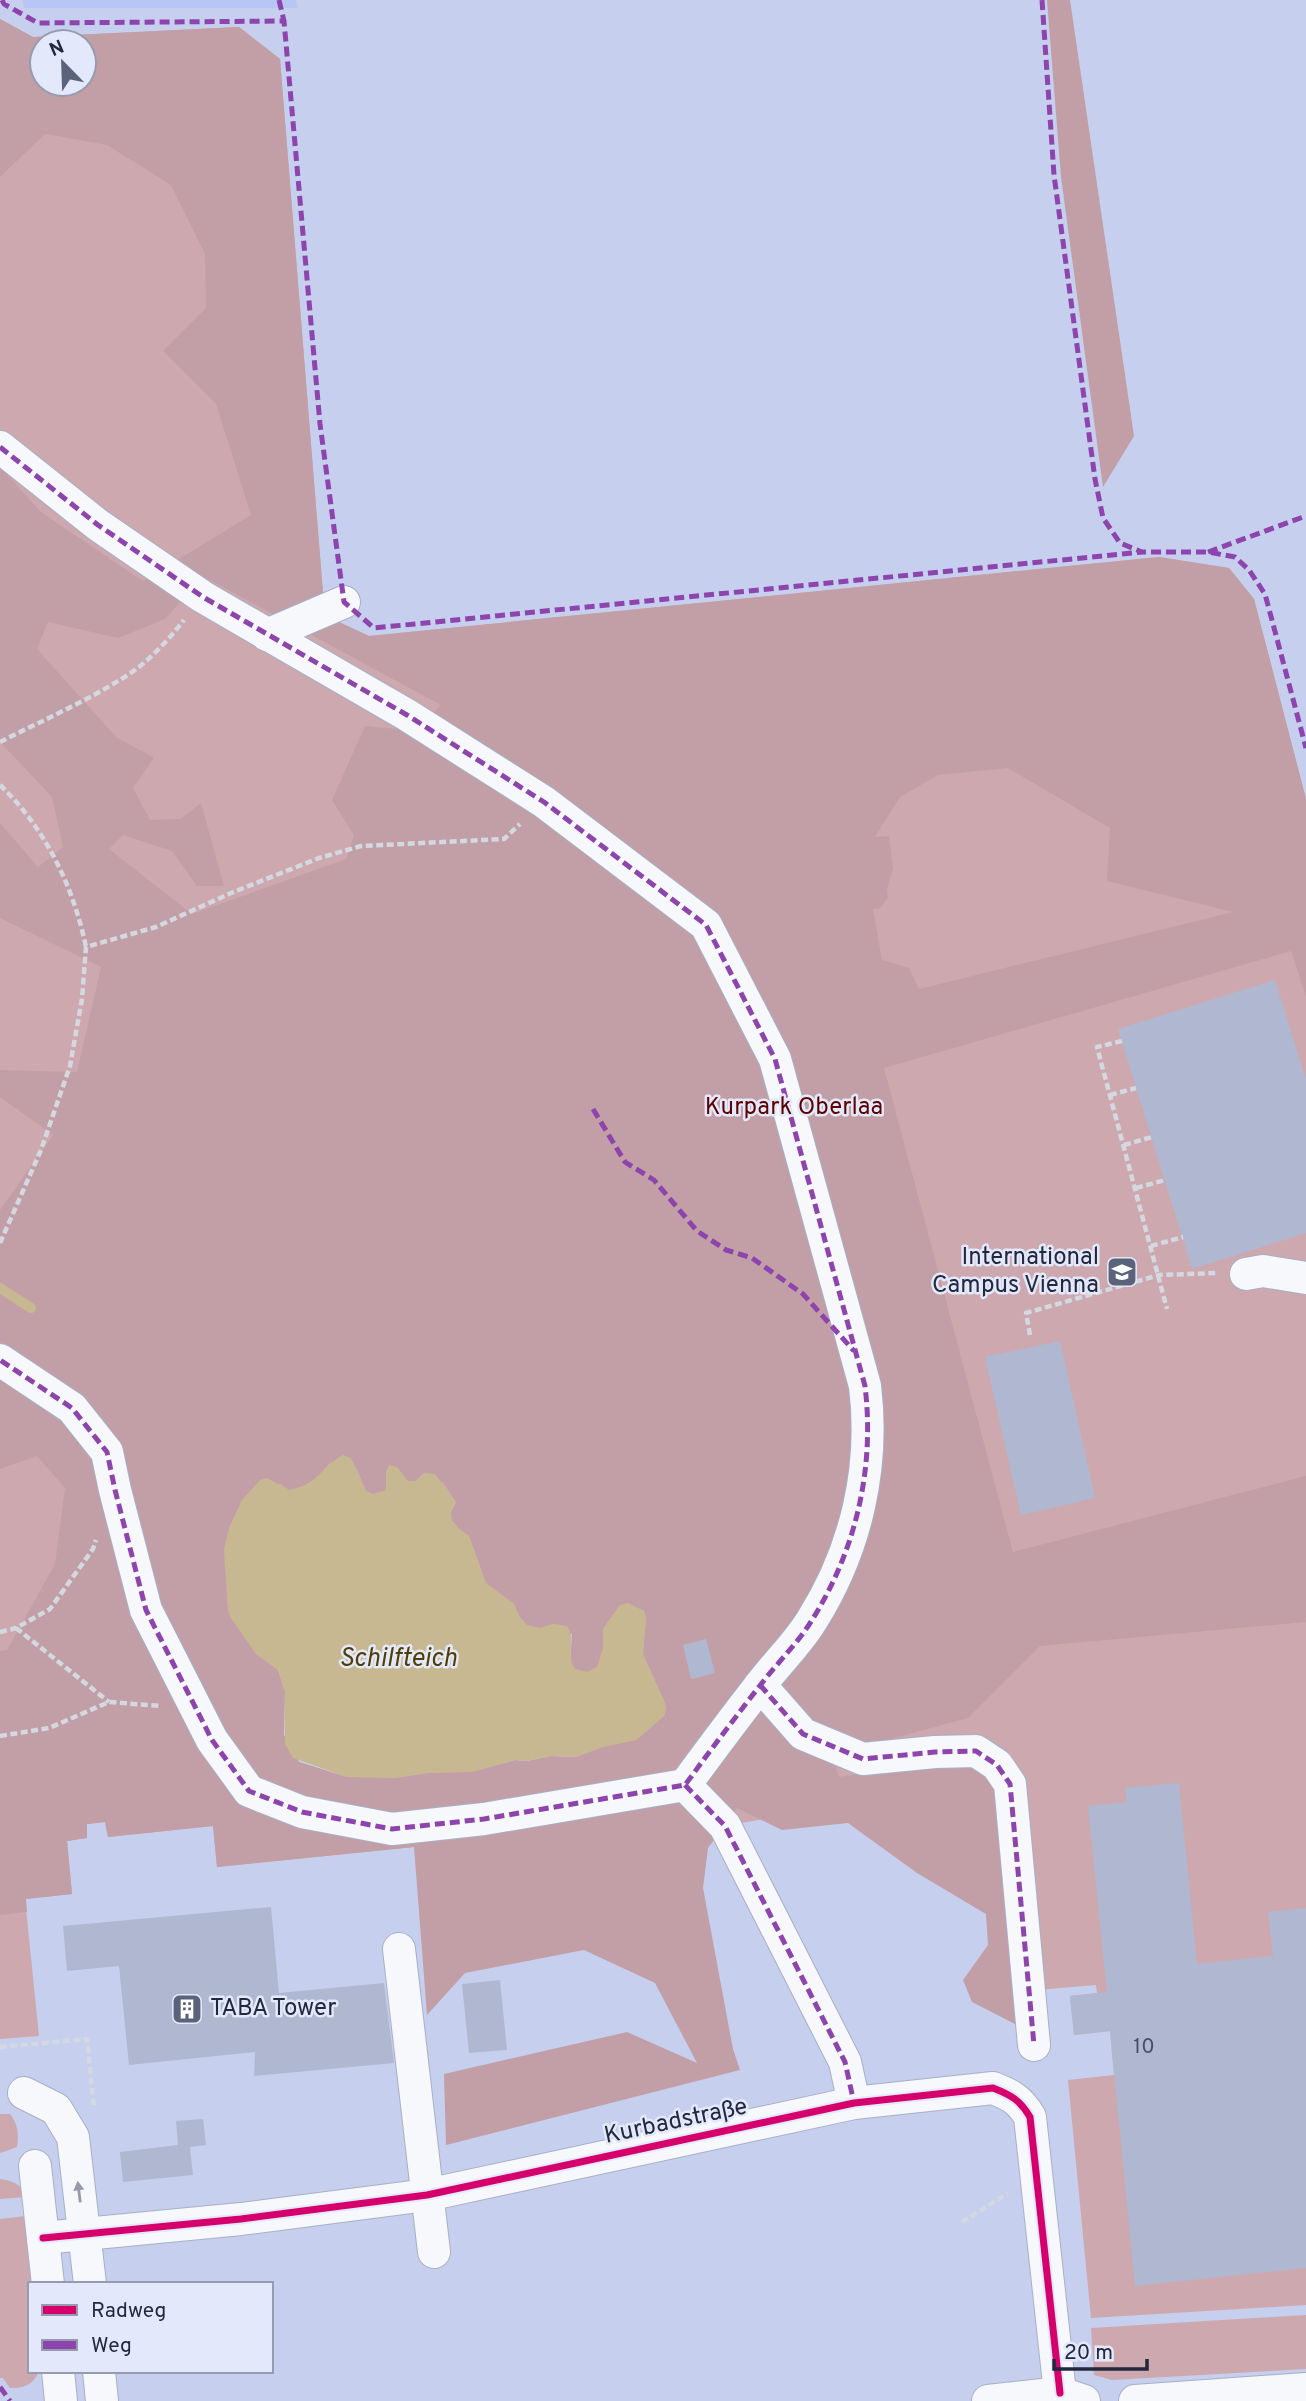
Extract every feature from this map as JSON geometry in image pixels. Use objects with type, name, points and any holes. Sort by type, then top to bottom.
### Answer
[{"type":"street","points":[[0,447],[98,525],[203,597],[407,715],[544,802],[706,925],[775,1059],[865,1386],[869,1422],[865,1475],[857,1520],[840,1566],[811,1621],[685,1785],[484,1819],[392,1829],[302,1812],[248,1790],[212,1740],[146,1610],[107,1452],[72,1408],[0,1360]]},
{"type":"street","points":[[267,635],[344,602]]},
{"type":"street","points":[[1246,1274],[1263,1271],[1306,1279]]},
{"type":"street","points":[[760,1685],[803,1734],[863,1759],[976,1751],[997,1765],[1010,1784],[1034,2045]]},
{"type":"street","points":[[685,1785],[725,1826],[845,2062],[854,2103]]},
{"type":"street","points":[[399,1949],[433,2252]]},
{"type":"street","name":"Kurbadstraße","points":[[43,2238],[242,2219],[427,2196],[854,2103],[993,2088],[1010,2094],[1022,2103],[1030,2118],[1072,2397]]},
{"type":"street","points":[[24,2093],[55,2109],[73,2137],[90,2282]]},
{"type":"street","points":[[35,2166],[48,2282]]},
{"type":"street","points":[[58,2373],[61,2401]]},
{"type":"street","points":[[99,2373],[101,2401]]},
{"type":"street","points":[[1135,2401],[1306,2389]]},
{"type":"street","points":[[988,2401],[1072,2397]]},
{"type":"path","points":[[0,742],[138,667],[174,633],[203,597]]},
{"type":"path","points":[[0,785],[42,834],[63,875],[86,947],[82,999],[70,1066],[41,1150],[0,1243]]},
{"type":"path","points":[[86,947],[156,927],[319,858],[362,846],[504,839],[544,802]]},
{"type":"path","points":[[1122,1041],[1097,1047],[1167,1309]]},
{"type":"path","points":[[1110,1095],[1136,1088]]},
{"type":"path","points":[[1124,1145],[1152,1137]]},
{"type":"path","points":[[1136,1188],[1165,1180]]},
{"type":"path","points":[[1151,1245],[1183,1237]]},
{"type":"path","points":[[1030,1335],[1026,1313],[1159,1275],[1246,1274]]},
{"type":"path","points":[[0,1632],[16,1628],[50,1608],[93,1549],[97,1537]]},
{"type":"path","points":[[16,1628],[109,1702]]},
{"type":"path","points":[[0,1736],[49,1728],[109,1702],[158,1704],[169,1711]]},
{"type":"shaded area","points":[[23,0],[296,0],[297,8],[24,8]]},
{"type":"green space","points":[[1047,0],[1070,0],[1134,436],[1103,487],[1061,177]]},
{"type":"green space","name":"Kurpark Oberlaa","points":[[0,19],[28,34],[28,98],[98,98],[98,34],[239,27],[280,59],[323,593],[318,613],[369,636],[1159,557],[1229,568],[1254,599],[1306,799],[1306,2305],[1091,2318],[1068,2080],[1114,2075],[1110,2031],[1074,2035],[1070,1996],[1097,1993],[1096,1985],[1037,1990],[981,1780],[725,1826],[414,1847],[217,1867],[213,1826],[108,1837],[105,1822],[87,1824],[87,1838],[67,1841],[72,1894],[25,1899],[39,2036],[0,2039]],"holes":[[[572,1634],[576,1757],[347,1777],[299,1762],[284,1735],[278,1670]]]},
{"type":"green space","name":"Kurpark Oberlaa","points":[[0,19],[28,34],[28,98],[98,98],[98,34],[239,27],[280,59],[323,593],[318,612],[369,636],[1159,557],[1229,568],[1254,599],[1306,799],[1306,997],[1291,951],[884,1068],[1013,1552],[1306,1476],[1306,1622],[1040,1646],[968,1718],[832,1755],[839,1777],[924,1763],[976,1764],[1000,1788],[1023,2028],[972,2002],[963,1980],[988,1945],[986,1914],[917,1873],[848,1823],[782,1830],[737,1808],[708,1848],[703,1888],[733,2049],[740,2070],[446,2145],[444,2074],[627,2032],[697,2063],[655,1983],[584,1950],[465,1973],[427,2015],[414,1847],[217,1867],[213,1826],[108,1837],[105,1822],[87,1824],[87,1838],[67,1841],[72,1894],[26,1899],[27,1912],[0,1915],[0,1651],[7,1650],[55,1564],[65,1488],[37,1456],[0,1469],[0,1210],[53,1135],[0,1097],[0,1070],[77,1072],[101,967],[0,918],[0,823],[38,867],[63,847],[52,797],[0,742],[0,467],[41,512],[143,581],[251,515],[216,404],[163,351],[206,308],[205,254],[171,185],[107,145],[45,134],[0,177]],"holes":[[[204,577],[441,705],[417,731],[365,726],[332,800],[354,835],[346,859],[192,914],[109,849],[123,835],[172,851],[197,886],[224,886],[201,803],[180,819],[150,820],[133,788],[154,758],[116,737],[37,649],[48,622],[118,638],[165,619]],[[1008,768],[1110,828],[1107,881],[1233,912],[919,989],[909,968],[882,960],[873,909],[880,908],[888,898],[887,889],[893,868],[889,836],[875,837],[900,797],[938,775]],[[330,1462],[357,1469],[366,1491],[373,1494],[386,1490],[386,1472],[397,1467],[408,1481],[416,1481],[427,1473],[444,1483],[456,1502],[451,1512],[452,1520],[469,1536],[486,1583],[514,1604],[527,1625],[540,1628],[553,1624],[572,1634],[570,1663],[575,1669],[587,1672],[597,1667],[603,1648],[603,1629],[620,1605],[644,1611],[646,1619],[643,1654],[665,1703],[664,1716],[636,1740],[603,1747],[576,1757],[550,1756],[527,1761],[515,1760],[472,1772],[428,1773],[395,1778],[347,1777],[299,1762],[284,1735],[285,1691],[278,1670],[256,1654],[228,1610],[224,1549],[230,1526],[242,1500],[280,1483],[289,1490],[302,1486],[317,1477]]]},
{"type":"green space","points":[[0,2114],[10,2114],[13,2118],[18,2138],[17,2147],[0,2153]]},
{"type":"green space","points":[[0,2179],[16,2184],[25,2197],[0,2199]]},
{"type":"green space","points":[[26,2216],[33,2282],[28,2282],[28,2373],[38,2373],[28,2385],[10,2388],[3,2378],[0,2378],[0,2219]]},
{"type":"green space","points":[[1306,2315],[1306,2369],[1112,2380],[1094,2375],[1091,2328]]},
{"type":"water","name":"Schilfteich","points":[[343,1455],[351,1458],[366,1491],[373,1494],[386,1490],[386,1472],[389,1465],[397,1467],[408,1481],[416,1481],[424,1473],[435,1474],[456,1502],[451,1512],[452,1520],[469,1536],[486,1583],[514,1604],[527,1625],[540,1628],[553,1624],[567,1626],[571,1636],[571,1659],[575,1669],[587,1672],[597,1667],[603,1648],[603,1629],[620,1605],[628,1603],[644,1611],[646,1619],[643,1654],[665,1703],[664,1716],[636,1740],[603,1747],[576,1757],[550,1756],[527,1761],[515,1760],[472,1772],[428,1773],[395,1778],[347,1777],[293,1758],[285,1744],[285,1691],[278,1670],[256,1654],[228,1610],[224,1549],[230,1526],[242,1500],[260,1480],[267,1478],[289,1490],[299,1487],[313,1480]]},
{"type":"building","points":[[1275,980],[1306,1080],[1306,1233],[1192,1269],[1118,1029]]},
{"type":"building","points":[[1060,1341],[1095,1498],[1021,1515],[985,1357]]},
{"type":"building","points":[[706,1639],[715,1673],[691,1679],[683,1645]]},
{"type":"building","points":[[1179,1783],[1197,1964],[1273,1956],[1268,1912],[1306,1908],[1306,2268],[1135,2286],[1110,2031],[1074,2035],[1070,1996],[1107,1992],[1088,1806],[1127,1802],[1125,1788]]},
{"type":"building","points":[[271,1907],[279,1993],[384,1983],[394,2063],[254,2076],[255,2052],[129,2065],[119,1966],[67,1971],[63,1926]]},
{"type":"building","points":[[500,1980],[507,2050],[469,2053],[462,1984]]},
{"type":"building","points":[[203,2119],[206,2145],[190,2147],[193,2175],[123,2182],[120,2152],[178,2145],[176,2121]]},
{"type":"waterway","points":[[0,1288],[31,1308]]},
{"type":"marked path","points":[[2,0],[4,4],[38,23],[284,21],[320,424],[344,602],[374,628],[1142,552]]},
{"type":"marked path","points":[[279,0],[284,21]]},
{"type":"marked path","points":[[1042,0],[1054,175],[1095,479],[1103,518],[1120,543],[1142,552],[1208,552],[1235,557],[1249,570],[1265,594],[1306,748]]},
{"type":"marked path","points":[[0,447],[98,525],[203,597],[407,715],[544,802],[706,925],[775,1059],[865,1386],[867,1447],[864,1478],[851,1537],[812,1620],[685,1785],[484,1819],[392,1829],[302,1812],[249,1791],[212,1740],[146,1610],[107,1452],[72,1408],[0,1360]]},
{"type":"marked path","points":[[1208,552],[1306,516]]},
{"type":"marked path","points":[[593,1109],[625,1162],[654,1180],[697,1231],[726,1250],[752,1258],[803,1294],[854,1351]]},
{"type":"marked path","points":[[760,1685],[803,1734],[863,1759],[976,1751],[997,1765],[1010,1784],[1034,2045]]},
{"type":"marked path","points":[[685,1785],[725,1826],[845,2062],[854,2103]]},
{"type":"marked path","points":[[0,2387],[10,2401]]},
{"type":"cycle path","points":[[43,2238],[241,2219],[427,2195],[854,2103],[993,2088],[1023,2106],[1030,2117],[1060,2393]]},
{"type":"place","name":"International Campus Vienna","points":[[1122,1272]]},
{"type":"place","name":"TABA Tower","points":[[187,2009]]}]
